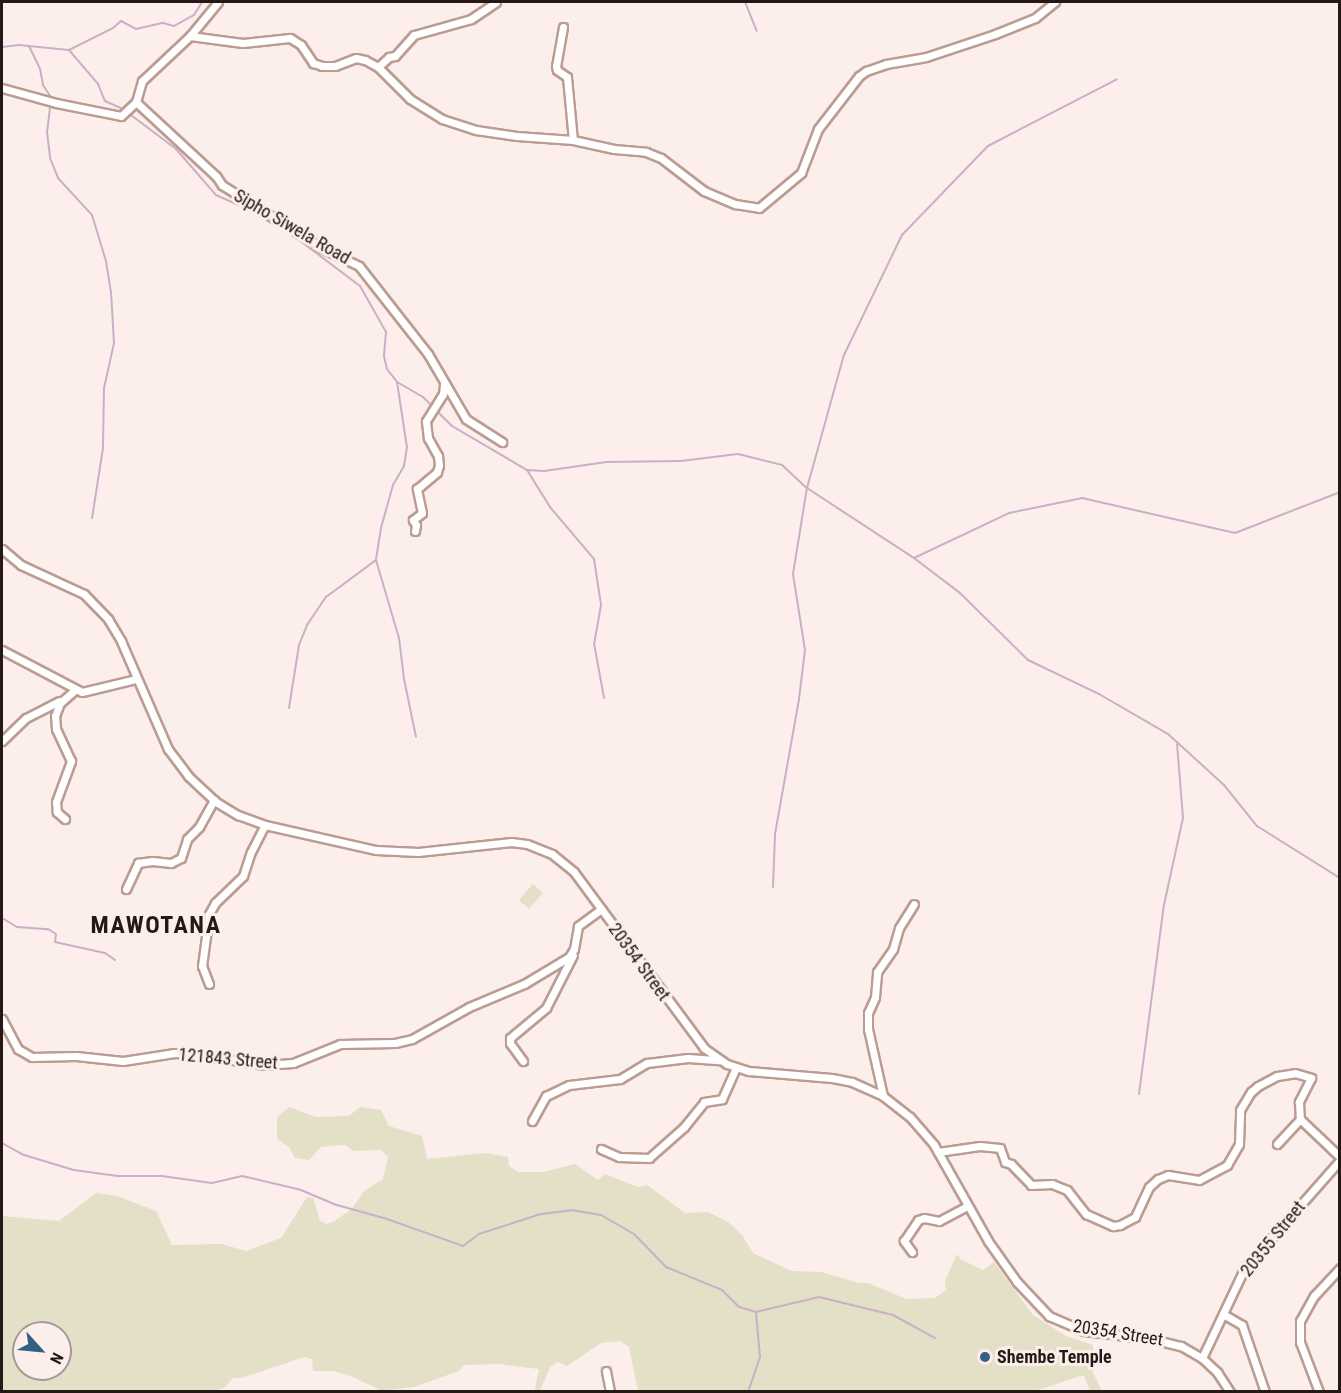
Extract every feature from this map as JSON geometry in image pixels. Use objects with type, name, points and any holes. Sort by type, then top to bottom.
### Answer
[{"type":"street","points":[[2,88],[89,111],[126,113],[136,102],[142,81],[190,36],[218,2]]},
{"type":"street","points":[[378,67],[389,57],[395,56],[404,43],[414,35],[471,19],[496,2]]},
{"type":"street","points":[[190,36],[243,43],[286,37],[301,45],[317,65],[335,66],[356,57],[378,67],[410,99],[442,119],[476,130],[573,140],[653,154],[704,191],[735,204],[759,208],[801,173],[818,129],[859,76],[866,71],[886,64],[926,57],[995,34],[1035,18],[1055,2]]},
{"type":"street","points":[[563,27],[556,66],[557,70],[567,77],[573,140]]},
{"type":"street","name":"Sipho Siwela Road","points":[[136,102],[216,176],[222,185],[336,257],[348,259],[359,266],[418,340],[460,411],[471,425],[502,442]]},
{"type":"street","points":[[415,531],[416,525],[413,520],[422,513],[417,489],[432,477],[439,465],[438,456],[428,438],[426,421],[443,394],[444,381]]},
{"type":"street","name":"20354 Street","points":[[2,549],[21,565],[72,587],[90,599],[114,627],[168,749],[188,776],[214,800],[238,815],[265,825],[386,851],[427,851],[503,842],[527,844],[542,849],[563,862],[601,909],[691,1033],[719,1060],[736,1068],[771,1074],[832,1078],[852,1082],[883,1096],[910,1117],[938,1152],[967,1206],[1017,1282],[1049,1316],[1084,1331],[1174,1343],[1202,1358],[1217,1372],[1230,1392]]},
{"type":"street","points":[[2,650],[75,690],[88,692],[136,679]]},
{"type":"street","points":[[2,741],[27,718],[75,690]]},
{"type":"street","points":[[64,698],[56,710],[55,721],[71,761],[56,802],[57,812],[65,819]]},
{"type":"street","points":[[126,889],[138,863],[153,861],[171,863],[181,858],[186,843],[199,827],[214,800]]},
{"type":"street","points":[[209,984],[202,966],[209,914],[215,903],[243,876],[251,852],[265,825]]},
{"type":"street","points":[[883,1096],[868,1029],[868,1013],[875,997],[877,972],[888,957],[899,927],[914,904]]},
{"type":"street","points":[[523,1061],[510,1043],[510,1038],[546,1008],[571,962],[578,926],[601,909]]},
{"type":"street","name":"121843 Street","points":[[2,1019],[18,1049],[32,1057],[76,1056],[123,1061],[174,1053],[276,1066],[307,1058],[340,1044],[396,1043],[412,1039],[469,1006],[524,984],[565,961],[573,952]]},
{"type":"street","points":[[532,1121],[546,1096],[568,1085],[620,1079],[647,1063],[688,1058],[719,1060]]},
{"type":"street","points":[[601,1149],[619,1157],[649,1158],[684,1127],[704,1102],[722,1099],[736,1068]]},
{"type":"street","points":[[938,1152],[980,1146],[1000,1148],[1005,1162],[1011,1164],[1031,1185],[1052,1184],[1067,1190],[1086,1214],[1113,1226],[1135,1217],[1149,1187],[1158,1179],[1168,1175],[1199,1180],[1227,1165],[1239,1144],[1240,1110],[1258,1086],[1282,1074],[1302,1074],[1311,1078],[1299,1102],[1300,1119],[1340,1159]]},
{"type":"street","points":[[1277,1144],[1300,1119]]},
{"type":"street","name":"20355 Street","points":[[1202,1358],[1244,1269],[1340,1159]]},
{"type":"street","points":[[912,1252],[904,1241],[918,1220],[924,1218],[939,1221],[967,1206]]},
{"type":"street","points":[[1319,1392],[1300,1342],[1300,1321],[1314,1296],[1340,1269]]},
{"type":"street","points":[[1223,1314],[1242,1325],[1265,1392]]},
{"type":"street","points":[[606,1371],[610,1392]]},
{"type":"shaded area","points":[[533,884],[543,893],[529,909],[519,900]]},
{"type":"shaded area","points":[[289,1107],[316,1117],[349,1116],[360,1107],[381,1110],[389,1126],[422,1136],[427,1159],[485,1153],[508,1157],[509,1166],[518,1172],[544,1172],[575,1164],[598,1180],[605,1174],[638,1187],[647,1185],[685,1213],[708,1212],[728,1222],[742,1235],[753,1253],[791,1271],[821,1272],[859,1283],[868,1283],[906,1299],[935,1298],[946,1290],[945,1281],[957,1254],[960,1259],[983,1270],[994,1262],[1033,1315],[1066,1336],[1093,1345],[1093,1373],[1102,1391],[1090,1391],[1084,1376],[1080,1376],[1033,1392],[638,1391],[629,1347],[620,1341],[601,1343],[567,1366],[558,1362],[550,1367],[540,1391],[535,1389],[539,1369],[499,1364],[464,1365],[459,1371],[414,1387],[382,1391],[351,1376],[333,1371],[313,1371],[312,1359],[304,1357],[241,1378],[233,1378],[224,1388],[212,1391],[2,1391],[2,1216],[59,1221],[96,1193],[117,1196],[156,1211],[172,1245],[222,1244],[246,1251],[281,1238],[307,1197],[313,1198],[320,1221],[326,1224],[352,1209],[364,1191],[383,1179],[388,1157],[381,1150],[353,1151],[346,1145],[321,1147],[309,1160],[295,1158],[289,1147],[277,1139],[277,1117]]},
{"type":"waterway","points":[[2,47],[19,45],[69,50],[113,28],[121,21],[136,29],[163,23],[174,26],[194,15],[202,2]]},
{"type":"waterway","points":[[745,2],[757,31]]},
{"type":"waterway","points":[[29,46],[40,69],[43,85],[52,99]]},
{"type":"waterway","points":[[69,50],[98,84],[105,101],[123,109],[176,149],[216,195],[248,209],[299,240],[360,286],[386,332],[384,356],[387,369],[397,382],[423,397],[452,426],[527,470],[544,471],[606,462],[681,461],[738,454],[782,465],[807,488],[914,558],[960,593],[1028,660],[1099,694],[1168,734],[1224,785],[1257,826],[1340,878]]},
{"type":"waterway","points":[[773,887],[775,834],[799,699],[805,650],[793,574],[807,488],[844,355],[902,235],[988,146],[1117,79]]},
{"type":"waterway","points":[[50,108],[47,132],[50,158],[58,178],[92,215],[106,261],[111,292],[114,343],[104,388],[103,448],[92,518]]},
{"type":"waterway","points":[[397,382],[407,447],[404,466],[393,485],[381,528],[376,560],[399,638],[404,679],[416,737]]},
{"type":"waterway","points":[[527,470],[550,507],[594,559],[601,605],[594,643],[604,698]]},
{"type":"waterway","points":[[914,558],[1009,513],[1082,498],[1235,533],[1340,492]]},
{"type":"waterway","points":[[289,708],[299,645],[307,625],[326,597],[376,560]]},
{"type":"waterway","points":[[1139,1094],[1164,905],[1183,818],[1177,744]]},
{"type":"waterway","points":[[2,918],[17,927],[48,929],[56,934],[55,942],[105,953],[115,960]]},
{"type":"waterway","points":[[2,1143],[24,1155],[74,1170],[118,1176],[162,1176],[212,1183],[242,1176],[301,1190],[337,1205],[387,1219],[463,1246],[479,1234],[541,1214],[572,1210],[601,1215],[635,1235],[666,1267],[722,1290],[739,1307],[756,1312],[819,1297],[893,1315],[935,1338]]},
{"type":"waterway","points":[[748,1392],[760,1357],[756,1312]]},
{"type":"place","name":"Shembe Temple","points":[[985,1357]]},
{"type":"district","name":"MAWOTANA","points":[[156,926]]}]
